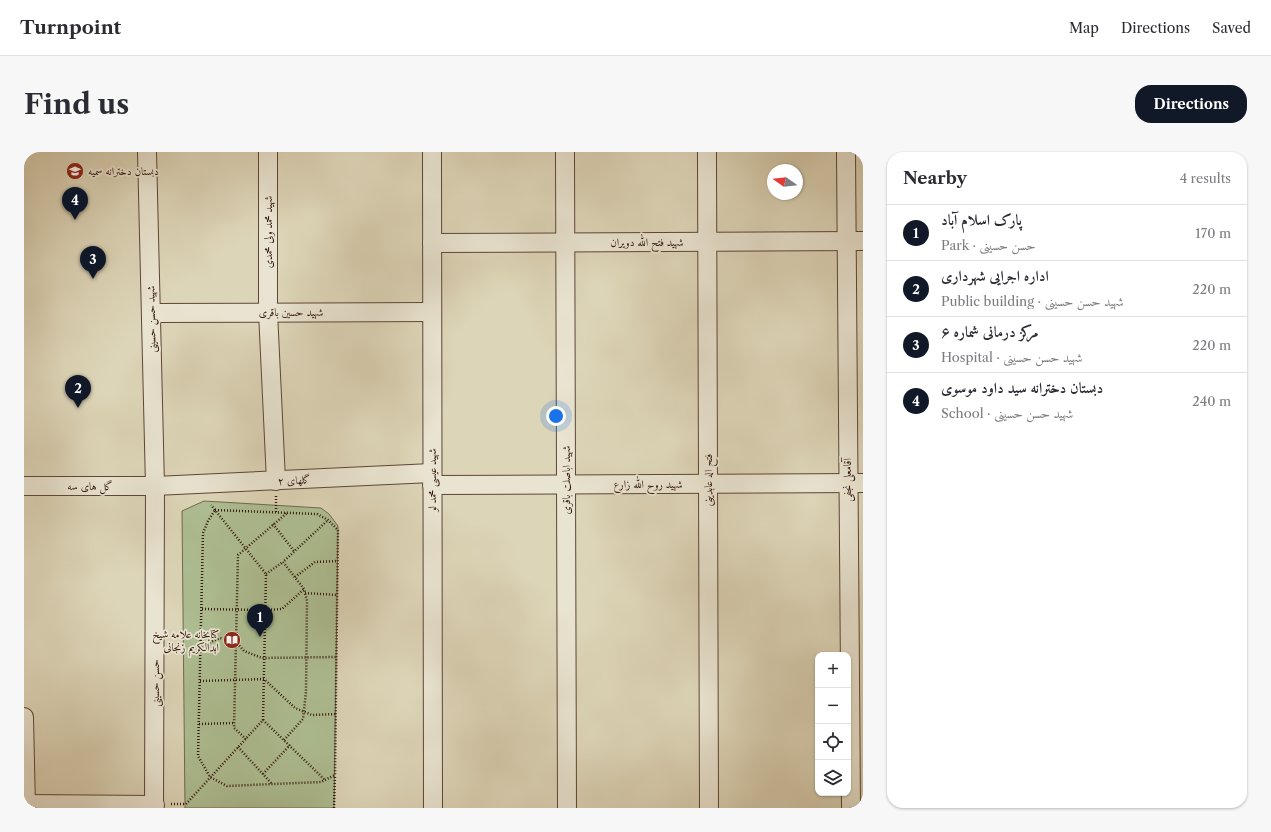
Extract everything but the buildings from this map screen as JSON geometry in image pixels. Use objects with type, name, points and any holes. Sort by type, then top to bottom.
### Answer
[{"type":"street","name":"شهید حسن حسینی","points":[[147,152],[155,486]]},
{"type":"street","name":"شهید محمد ولی محمدی","points":[[268,152],[268,312],[276,481]]},
{"type":"street","name":"شهید عیسی محمد لو","points":[[432,152],[433,808]]},
{"type":"street","name":"شهید اباصلت باقری","points":[[565,152],[567,808]]},
{"type":"street","name":"فتح اله عابدینی","points":[[707,152],[709,808]]},
{"type":"street","name":"آقامعلی نجفی","points":[[846,152],[854,241],[855,483],[851,808]]},
{"type":"street","name":"شهید فتح الله دویران","points":[[432,243],[854,241]]},
{"type":"street","name":"شهید حسین باقری","points":[[151,312],[432,312]]},
{"type":"street","name":"شهید روح الله زارع","points":[[432,479],[566,485],[855,483]]},
{"type":"street","name":"گلهای ۲","points":[[155,486],[276,481],[432,479]]},
{"type":"street","name":"گل های سه","points":[[24,486],[155,486]]},
{"type":"street","name":"حسن حسینی","points":[[154,806],[155,486]]},
{"type":"street","points":[[24,717],[26,805],[154,806]]},
{"type":"path","points":[[189,808],[186,804],[263,720],[266,574],[211,504]]},
{"type":"path","points":[[215,510],[317,514],[328,520],[338,530],[334,808]]},
{"type":"path","points":[[215,510],[208,521],[203,534],[198,756],[210,777],[226,786],[321,782],[335,775]]},
{"type":"path","points":[[246,739],[234,728],[238,554],[287,513]]},
{"type":"path","points":[[266,574],[283,562],[328,520]]},
{"type":"path","points":[[273,524],[294,551]]},
{"type":"path","points":[[295,577],[315,562],[338,561]]},
{"type":"path","points":[[283,562],[304,589],[307,601],[304,711],[302,719],[284,740]]},
{"type":"path","points":[[202,609],[282,609],[304,589]]},
{"type":"path","points":[[305,593],[337,595]]},
{"type":"path","points":[[201,646],[220,638],[236,642],[244,651],[264,657],[336,657]]},
{"type":"path","points":[[200,681],[264,679],[295,708],[312,715],[336,714]]},
{"type":"path","points":[[263,720],[326,780]]},
{"type":"path","points":[[199,724],[234,723]]},
{"type":"path","points":[[263,774],[290,745]]},
{"type":"path","points":[[238,747],[272,784]]},
{"type":"green space","points":[[204,501],[321,508],[329,514],[338,526],[334,808],[185,808],[182,511]]},
{"type":"place","name":"دبستان دخترانه سمیه","points":[[75,171]]},
{"type":"place","name":"دبستان دخترانه سید داود موسوی","points":[[75,220]]},
{"type":"place","name":"مرکز درمانی شماره ۶","points":[[93,279]]},
{"type":"place","name":"اداره اجرایی شهرداری","points":[[78,408]]},
{"type":"place","name":"پارک اسلام آباد","points":[[260,637]]},
{"type":"place","name":"کتابخانه علامه شیخ ابدالکریم زنجانی","points":[[232,640]]}]
